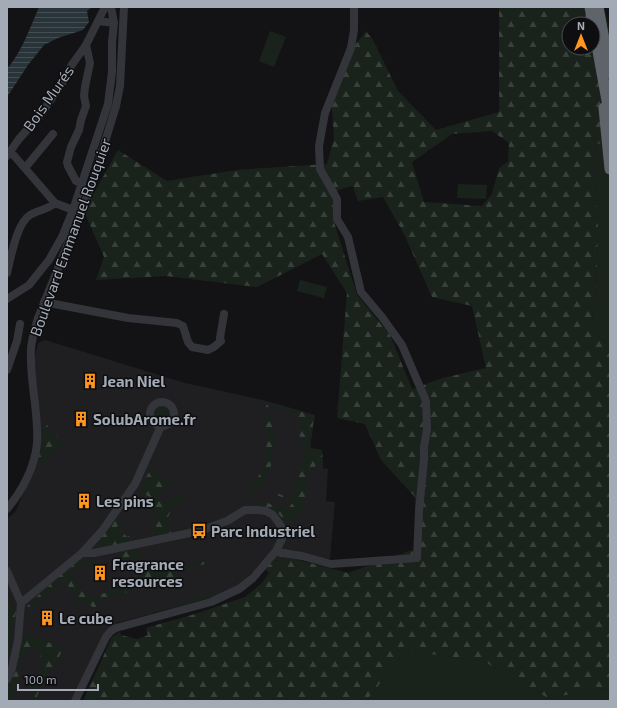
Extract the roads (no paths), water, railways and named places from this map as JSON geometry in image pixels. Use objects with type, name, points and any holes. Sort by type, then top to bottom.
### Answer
[{"type":"highway","points":[[590,7],[610,117]]},
{"type":"highway","points":[[598,7],[610,73]]},
{"type":"highway","points":[[605,90],[604,110],[610,169]]},
{"type":"street","name":"Bois Murés","points":[[73,210],[55,203],[25,168],[8,154],[41,114],[86,45],[105,7]]},
{"type":"street","points":[[7,300],[29,285],[49,260],[62,237],[73,210],[108,104],[112,72],[112,42],[114,23],[111,7]]},
{"type":"street","name":"Boulevard Emmanuel Rouquier","points":[[7,509],[26,481],[37,445],[37,421],[31,361],[32,347],[38,318],[92,184],[116,106],[120,86],[124,7]]},
{"type":"street","points":[[276,551],[283,554],[302,556],[331,564],[417,558],[419,511],[424,447],[427,429],[426,401],[402,345],[382,317],[361,292],[348,237],[337,219],[337,199],[320,169],[319,146],[325,113],[351,48],[354,30],[354,7]]},
{"type":"street","points":[[98,21],[114,23]]},
{"type":"street","name":"Bois Murés","points":[[82,184],[76,181],[67,162],[86,106],[84,96],[90,63],[86,45]]},
{"type":"street","name":"Bois Murés","points":[[25,168],[53,134]]},
{"type":"street","points":[[7,273],[17,235],[22,223],[29,216],[50,208],[55,203]]},
{"type":"street","points":[[44,302],[128,318],[177,323],[183,326],[188,342],[192,347],[208,350],[214,347],[221,340],[220,338],[224,314]]},
{"type":"street","points":[[7,370],[17,341],[20,324]]},
{"type":"street","points":[[21,603],[82,553],[102,531],[135,484],[161,426]]},
{"type":"street","points":[[75,701],[106,637],[111,631],[116,628],[211,602],[239,589],[253,578],[276,551],[282,539],[281,526],[273,515],[266,511],[245,510],[227,521],[199,531],[94,553],[82,553]]},
{"type":"street","points":[[7,571],[21,603],[18,640],[12,668],[7,679]]},
{"type":"place","name":"Jean Niel","points":[[90,381]]},
{"type":"place","name":"SolubArome.fr","points":[[81,419]]},
{"type":"place","name":"Les pins","points":[[84,501]]},
{"type":"place","name":"Parc Industriel","points":[[199,531]]},
{"type":"place","name":"Fragrance resources","points":[[100,573]]},
{"type":"place","name":"Le cube","points":[[47,618]]}]
